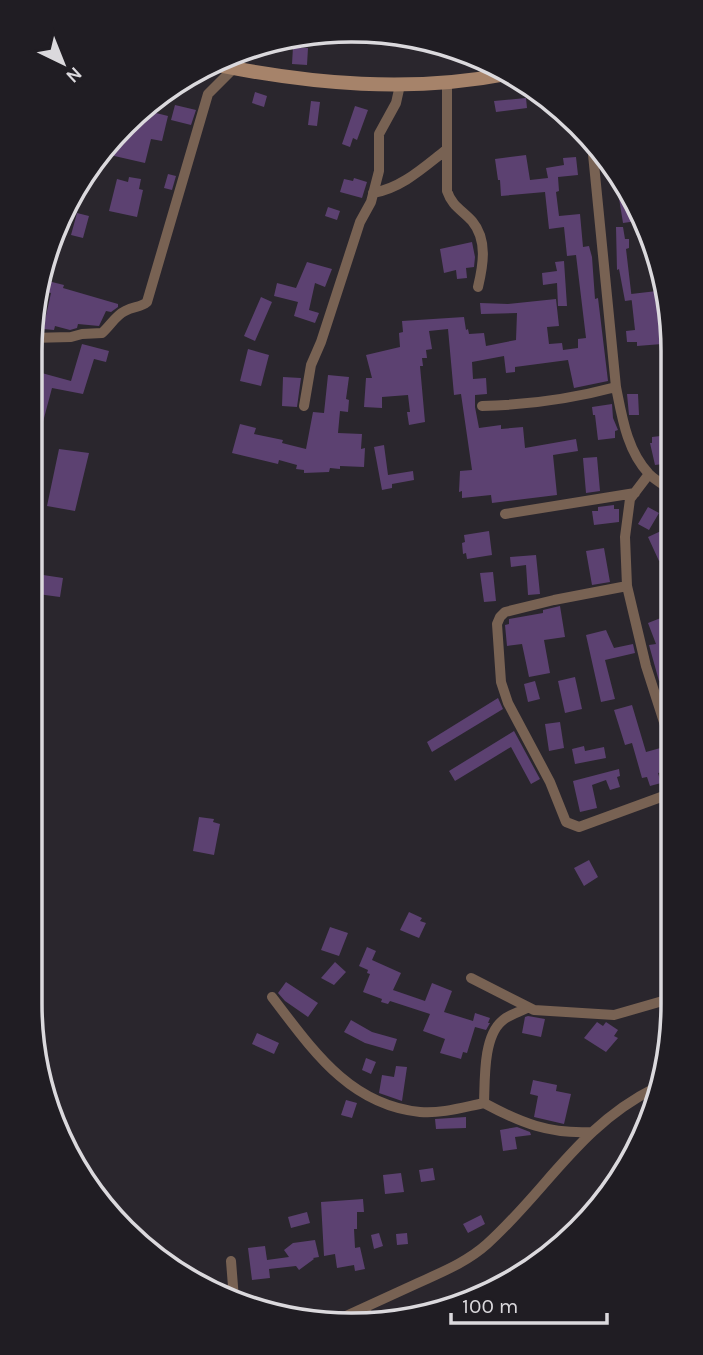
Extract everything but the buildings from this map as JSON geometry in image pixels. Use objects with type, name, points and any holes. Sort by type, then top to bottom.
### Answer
[{"type":"main road","points":[[230,67],[326,82],[400,85],[447,83],[492,76]]},
{"type":"street","points":[[43,338],[102,333],[120,314],[147,302],[208,94],[234,68]]},
{"type":"street","points":[[447,83],[447,191],[451,203],[478,231],[483,266],[478,287]]},
{"type":"street","points":[[304,406],[311,365],[321,342],[359,222],[371,202],[379,171],[379,134],[396,103],[400,85]]},
{"type":"street","points":[[373,193],[398,185],[446,150]]},
{"type":"street","points":[[593,159],[616,387],[626,434],[649,474],[661,483]]},
{"type":"street","points":[[482,406],[527,405],[576,398],[616,387]]},
{"type":"street","points":[[649,474],[630,499],[625,537],[627,586],[646,666],[661,713]]},
{"type":"street","points":[[505,514],[635,493]]},
{"type":"street","points":[[627,586],[505,612],[497,624],[501,682],[508,703],[550,782],[566,822],[579,827],[661,797]]},
{"type":"street","points":[[471,978],[527,1008],[597,1016],[614,1015],[661,1001]]},
{"type":"street","points":[[272,997],[315,1055],[366,1097],[388,1106],[422,1112],[458,1109],[484,1103],[515,1120],[564,1134],[591,1132]]},
{"type":"street","points":[[484,1103],[487,1056],[494,1030],[502,1020],[527,1008]]},
{"type":"street","points":[[353,1313],[463,1262],[486,1245],[591,1132],[648,1093]]},
{"type":"street","points":[[231,1261],[233,1289]]},
{"type":"street","points":[[359,1310],[364,1312]]}]
